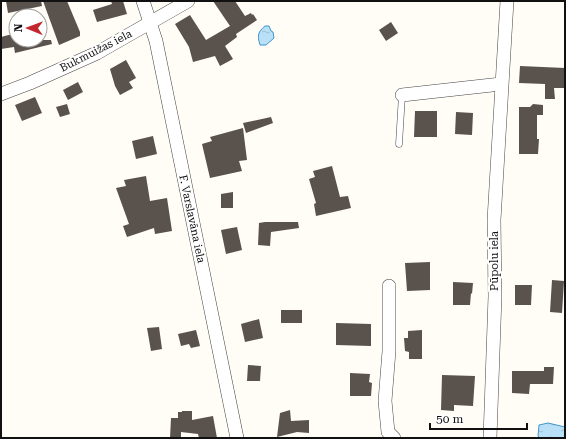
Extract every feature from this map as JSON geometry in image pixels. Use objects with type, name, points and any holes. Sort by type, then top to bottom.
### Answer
[{"type":"street","name":"F. Varslavāna iela","points":[[143,1],[156,41],[237,438]]},
{"type":"street","name":"Bukmuižas iela","points":[[1,94],[30,83],[97,52],[188,1]]},
{"type":"street","name":"Pūpolu iela","points":[[490,438],[495,296],[494,220],[507,1]]},
{"type":"street","points":[[402,95],[501,84]]},
{"type":"street","points":[[389,286],[388,351],[385,401],[388,432],[394,438]]},
{"type":"lane","points":[[399,144],[402,95]]},
{"type":"water","points":[[265,26],[269,26],[273,32],[274,38],[266,45],[260,45],[259,34]]},
{"type":"water","points":[[548,423],[565,427],[565,438],[540,438],[538,436],[539,425]]},
{"type":"building","points":[[6,1],[41,1],[42,6],[32,8],[8,8],[8,13]]},
{"type":"building","points":[[43,1],[67,1],[80,32],[80,36],[59,45],[48,15],[48,8],[46,8]]},
{"type":"building","points":[[111,1],[123,1],[127,14],[97,22],[93,10],[112,4]]},
{"type":"building","points":[[213,1],[235,1],[245,16],[251,13],[257,20],[236,34],[237,37],[225,46],[233,59],[220,66],[215,56],[193,62],[189,47],[175,24],[190,15],[206,40],[230,26]]},
{"type":"building","points":[[391,22],[398,33],[386,41],[379,30]]},
{"type":"building","points":[[8,35],[8,48],[1,49],[1,37]]},
{"type":"building","points":[[48,40],[51,40],[52,44],[48,45]]},
{"type":"building","points":[[14,48],[36,48],[15,53]]},
{"type":"building","points":[[126,60],[136,78],[129,82],[133,88],[120,95],[115,86],[110,69]]},
{"type":"building","points":[[520,66],[565,68],[565,88],[554,88],[555,99],[545,99],[545,84],[519,83]]},
{"type":"building","points":[[78,82],[83,92],[68,100],[63,90]]},
{"type":"building","points":[[35,97],[42,113],[22,121],[15,105]]},
{"type":"building","points":[[67,104],[70,114],[60,117],[56,107]]},
{"type":"building","points":[[533,104],[543,105],[543,115],[537,115],[537,139],[539,139],[538,154],[519,154],[519,107],[530,107]]},
{"type":"building","points":[[415,111],[437,111],[437,137],[414,137]]},
{"type":"building","points":[[456,112],[473,113],[472,135],[455,134]]},
{"type":"building","points":[[271,117],[273,123],[246,133],[243,123]]},
{"type":"building","points":[[243,128],[247,160],[239,161],[242,171],[210,178],[202,144],[212,141],[210,137]]},
{"type":"building","points":[[153,136],[157,154],[136,159],[132,141]]},
{"type":"building","points":[[332,166],[340,197],[348,196],[351,208],[316,216],[314,204],[316,203],[309,179],[315,177],[313,171]]},
{"type":"building","points":[[146,176],[150,201],[167,198],[172,231],[155,234],[154,228],[127,237],[123,226],[129,224],[116,188],[126,186],[124,180]]},
{"type":"building","points":[[233,192],[233,208],[221,208],[221,194]]},
{"type":"building","points":[[298,222],[299,228],[271,232],[270,246],[258,245],[259,223]]},
{"type":"building","points":[[237,227],[242,250],[226,254],[221,230]]},
{"type":"building","points":[[430,262],[430,290],[407,291],[405,263]]},
{"type":"building","points":[[552,280],[564,281],[562,313],[550,312]]},
{"type":"building","points":[[453,282],[473,283],[470,305],[453,305]]},
{"type":"building","points":[[515,285],[532,285],[531,305],[515,305]]},
{"type":"building","points":[[281,310],[302,310],[302,323],[281,323]]},
{"type":"building","points":[[259,319],[263,338],[245,342],[241,324]]},
{"type":"building","points":[[336,323],[371,324],[371,346],[336,345]]},
{"type":"building","points":[[159,327],[162,349],[151,351],[147,328]]},
{"type":"building","points":[[196,330],[200,346],[191,348],[189,344],[181,346],[178,334]]},
{"type":"building","points":[[422,330],[422,359],[409,359],[409,352],[405,351],[404,338],[408,338],[408,331]]},
{"type":"building","points":[[248,365],[261,366],[260,381],[247,381]]},
{"type":"building","points":[[544,367],[554,367],[553,384],[530,384],[529,394],[512,393],[512,371],[544,371]]},
{"type":"building","points":[[350,373],[370,374],[369,382],[372,383],[371,396],[350,396]]},
{"type":"building","points":[[442,375],[475,376],[473,406],[454,405],[454,411],[441,410]]},
{"type":"building","points":[[290,410],[291,421],[309,420],[309,433],[297,432],[277,437],[280,413]]},
{"type":"building","points":[[192,411],[192,420],[213,416],[217,438],[199,438],[198,434],[181,432],[181,438],[170,438],[171,418],[178,418],[178,412]]}]
